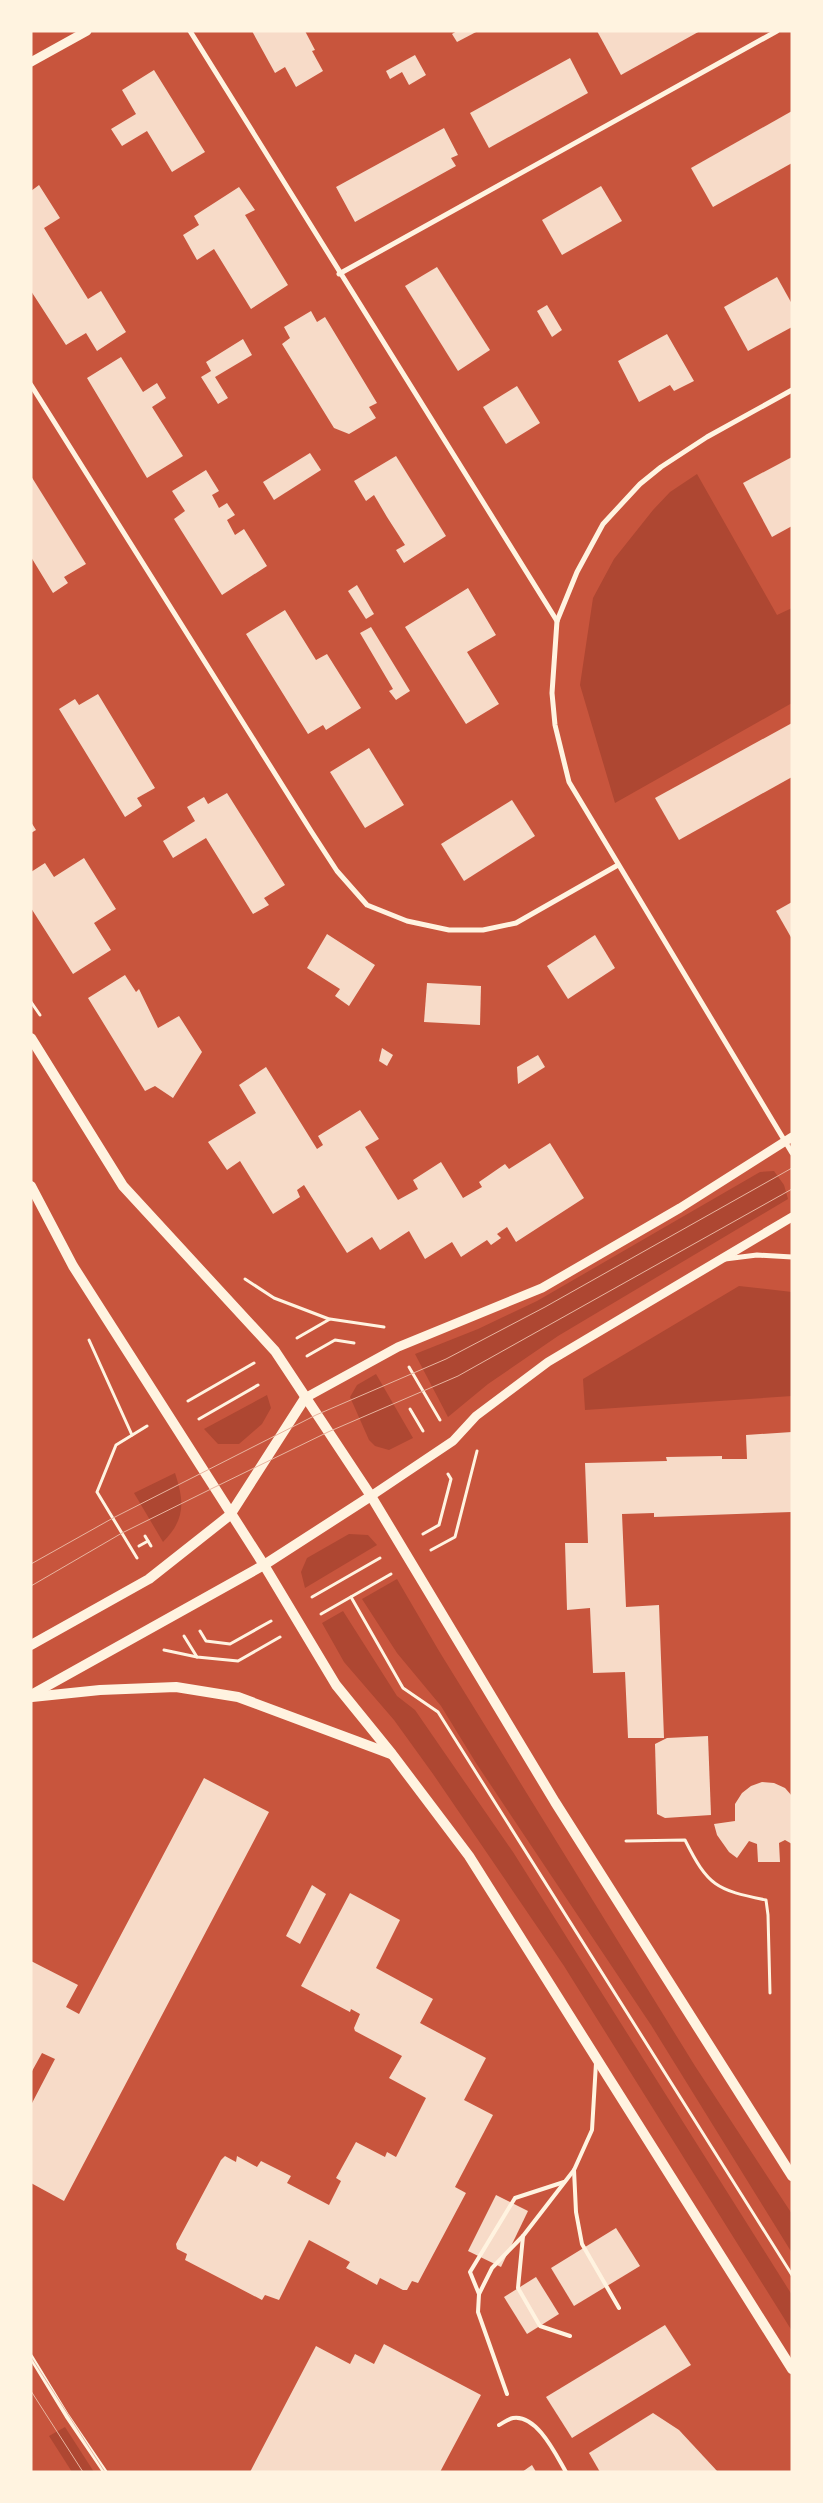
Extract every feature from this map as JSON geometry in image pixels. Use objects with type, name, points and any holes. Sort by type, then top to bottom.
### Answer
[{"type":"main road","points":[[31,1038],[123,1186],[275,1351],[371,1496],[555,1802],[792,2176]]},
{"type":"main road","points":[[31,1186],[73,1266],[230,1515],[264,1565],[336,1685],[392,1754],[469,1856],[792,2370]]},
{"type":"main road","points":[[31,1645],[149,1578],[230,1515],[305,1398]]},
{"type":"main road","points":[[31,1696],[264,1565],[371,1496]]},
{"type":"main road","points":[[31,1696],[100,1690],[176,1687],[213,1692],[238,1697],[392,1754]]},
{"type":"street","points":[[31,62],[87,31]]},
{"type":"street","points":[[190,31],[339,274],[557,621]]},
{"type":"street","points":[[339,274],[777,31]]},
{"type":"street","points":[[31,385],[316,839],[337,871],[367,905],[407,921],[434,927],[466,930],[499,927],[516,923],[618,865]]},
{"type":"street","points":[[792,390],[691,446],[640,484],[603,524],[577,572],[557,621],[552,693],[555,725],[569,782],[618,865],[788,1140],[792,1153]]},
{"type":"street","points":[[305,1398],[398,1347],[551,1283],[680,1208],[788,1140]]},
{"type":"street","points":[[371,1496],[453,1441],[476,1416],[548,1362],[792,1217]]},
{"type":"street","points":[[717,1260],[757,1255],[792,1257]]},
{"type":"street","points":[[31,2357],[67,2416],[105,2472]]},
{"type":"lane","points":[[508,2394],[478,2312],[479,2294],[492,2268],[523,2236],[574,2170],[592,2130],[596,2059]]},
{"type":"lane","points":[[574,2170],[576,2212],[582,2244],[619,2308]]},
{"type":"lane","points":[[479,2294],[470,2272],[515,2198],[564,2182]]},
{"type":"lane","points":[[523,2236],[518,2288],[540,2326],[570,2336]]},
{"type":"lane","points":[[498,2425],[513,2418],[526,2419],[539,2429],[566,2472]]},
{"type":"path","points":[[31,1002],[41,1018]]},
{"type":"path","points":[[243,1277],[274,1298],[330,1319],[386,1327]]},
{"type":"path","points":[[310,1331],[330,1319]]},
{"type":"path","points":[[306,1356],[335,1340],[357,1343]]},
{"type":"path","points":[[405,1360],[431,1404]]},
{"type":"path","points":[[189,1401],[246,1368]]},
{"type":"path","points":[[199,1419],[258,1385]]},
{"type":"path","points":[[410,1409],[423,1432]]},
{"type":"path","points":[[132,1435],[116,1444],[97,1492],[132,1550]]},
{"type":"path","points":[[423,1534],[439,1524],[450,1479],[445,1469]]},
{"type":"path","points":[[433,1549],[455,1537],[471,1472]]},
{"type":"path","points":[[145,1536],[151,1547]]},
{"type":"path","points":[[139,1546],[148,1541]]},
{"type":"path","points":[[312,1597],[385,1555]]},
{"type":"path","points":[[322,1614],[391,1573]]},
{"type":"path","points":[[351,1597],[403,1688],[438,1712],[792,2275]]},
{"type":"path","points":[[200,1631],[206,1641],[230,1644],[274,1620]]},
{"type":"path","points":[[197,1657],[238,1661],[281,1636]]},
{"type":"path","points":[[626,1841],[685,1840],[697,1864],[709,1881],[734,1894],[766,1900],[770,1992]]},
{"type":"shaded area","points":[[697,474],[777,615],[792,608],[792,703],[615,803],[580,685],[593,598],[614,559],[653,510],[670,492]]},
{"type":"shaded area","points":[[774,1171],[784,1185],[788,1199],[558,1336],[488,1384],[448,1417],[415,1354],[478,1329],[537,1301],[760,1172]]},
{"type":"shaded area","points":[[739,1286],[792,1292],[792,1396],[585,1410],[583,1379]]},
{"type":"shaded area","points":[[376,1374],[413,1438],[389,1450],[375,1446],[369,1440],[350,1397],[357,1385]]},
{"type":"shaded area","points":[[267,1395],[271,1408],[262,1424],[239,1444],[218,1444],[204,1429]]},
{"type":"shaded area","points":[[175,1473],[180,1492],[181,1509],[176,1525],[163,1542],[134,1493]]},
{"type":"shaded area","points":[[349,1534],[368,1535],[377,1545],[305,1588],[301,1572],[307,1558]]},
{"type":"shaded area","points":[[397,1579],[439,1651],[695,2066],[792,2214],[792,2253],[651,2025],[476,1763],[441,1706],[397,1653],[362,1599]]},
{"type":"shaded area","points":[[343,1611],[397,1696],[415,1710],[513,1852],[792,2295],[792,2331],[564,1966],[394,1720],[344,1662],[322,1623]]},
{"type":"shaded area","points":[[65,2427],[94,2472],[72,2472],[49,2436]]},
{"type":"building","points":[[252,31],[305,31],[315,50],[312,51],[323,71],[296,87],[285,67],[275,73]]},
{"type":"building","points":[[457,31],[478,31],[457,42],[452,34]]},
{"type":"building","points":[[597,31],[700,31],[621,75]]},
{"type":"building","points":[[415,55],[426,75],[409,85],[402,72],[390,79],[386,71]]},
{"type":"building","points":[[570,58],[588,93],[489,148],[470,113]]},
{"type":"building","points":[[154,70],[205,152],[172,172],[147,131],[122,146],[111,129],[136,114],[122,90]]},
{"type":"building","points":[[792,111],[792,163],[713,207],[691,168]]},
{"type":"building","points":[[444,128],[458,155],[451,158],[456,166],[355,222],[336,187]]},
{"type":"building","points":[[39,185],[60,218],[44,228],[88,299],[101,291],[126,332],[97,351],[86,333],[66,345],[31,291],[31,191]]},
{"type":"building","points":[[601,186],[622,221],[562,255],[542,220]]},
{"type":"building","points":[[239,187],[255,210],[245,215],[288,285],[251,309],[214,249],[197,260],[183,235],[199,225],[194,216]]},
{"type":"building","points":[[437,267],[490,350],[458,371],[405,286]]},
{"type":"building","points":[[777,277],[792,304],[792,327],[748,351],[724,307]]},
{"type":"building","points":[[547,305],[562,330],[552,337],[537,311]]},
{"type":"building","points":[[311,311],[317,322],[325,317],[377,403],[369,407],[376,418],[349,434],[334,428],[282,344],[290,338],[284,327]]},
{"type":"building","points":[[667,334],[694,381],[674,391],[670,385],[639,402],[618,361]]},
{"type":"building","points":[[243,339],[252,355],[215,377],[228,398],[218,404],[201,377],[211,371],[206,362]]},
{"type":"building","points":[[121,357],[143,392],[157,383],[166,398],[152,407],[183,456],[147,478],[87,378]]},
{"type":"building","points":[[517,386],[540,423],[506,444],[483,407]]},
{"type":"building","points":[[310,453],[321,470],[274,500],[263,482]]},
{"type":"building","points":[[396,456],[446,536],[404,563],[396,550],[405,545],[374,495],[366,501],[354,481]]},
{"type":"building","points":[[792,457],[792,526],[772,537],[743,483]]},
{"type":"building","points":[[206,470],[219,491],[212,495],[219,508],[227,503],[235,515],[227,520],[235,535],[244,529],[267,566],[222,595],[174,519],[185,511],[172,491]]},
{"type":"building","points":[[31,476],[86,564],[64,577],[68,583],[53,593],[31,557]]},
{"type":"building","points":[[357,585],[374,614],[366,619],[348,591]]},
{"type":"building","points":[[468,588],[496,635],[467,652],[499,704],[466,724],[405,627]]},
{"type":"building","points":[[285,610],[316,660],[327,654],[361,708],[326,730],[323,725],[308,734],[246,634]]},
{"type":"building","points":[[371,627],[410,691],[396,700],[389,691],[393,689],[360,633]]},
{"type":"building","points":[[98,694],[155,788],[137,798],[142,806],[125,817],[59,709],[75,699],[79,705]]},
{"type":"building","points":[[792,723],[792,777],[679,840],[655,798]]},
{"type":"building","points":[[369,748],[404,805],[365,828],[330,772]]},
{"type":"building","points":[[227,793],[285,885],[264,898],[269,905],[253,914],[206,838],[173,858],[163,841],[195,821],[187,807],[204,797],[208,804]]},
{"type":"building","points":[[512,800],[535,836],[464,881],[441,844]]},
{"type":"building","points":[[31,822],[36,830],[31,833]]},
{"type":"building","points":[[84,858],[116,909],[94,923],[111,950],[73,974],[31,908],[31,872],[45,863],[54,877]]},
{"type":"building","points":[[792,902],[792,939],[776,911]]},
{"type":"building","points":[[327,934],[375,965],[349,1006],[335,996],[340,989],[307,968]]},
{"type":"building","points":[[595,935],[615,968],[568,999],[547,966]]},
{"type":"building","points":[[125,975],[136,992],[139,989],[158,1028],[179,1016],[202,1052],[173,1098],[155,1086],[145,1091],[88,998]]},
{"type":"building","points":[[427,983],[481,986],[480,1025],[424,1022]]},
{"type":"building","points":[[382,1048],[393,1055],[387,1066],[379,1061]]},
{"type":"building","points":[[538,1055],[545,1067],[518,1084],[517,1067]]},
{"type":"building","points":[[266,1067],[317,1149],[323,1145],[318,1136],[360,1110],[379,1139],[365,1147],[398,1200],[418,1189],[413,1180],[441,1162],[463,1198],[482,1187],[479,1182],[505,1164],[509,1169],[550,1143],[584,1198],[516,1242],[507,1227],[497,1234],[501,1238],[491,1245],[487,1240],[461,1257],[452,1242],[425,1259],[409,1231],[380,1250],[372,1237],[347,1253],[304,1185],[297,1190],[300,1197],[273,1214],[240,1161],[227,1170],[208,1142],[256,1113],[239,1085]]},
{"type":"building","points":[[792,1432],[792,1512],[654,1517],[654,1513],[622,1514],[626,1607],[659,1605],[664,1738],[628,1738],[625,1672],[593,1673],[590,1608],[567,1610],[565,1543],[588,1543],[585,1463],[667,1461],[666,1457],[722,1456],[722,1459],[747,1459],[746,1435]]},
{"type":"building","points":[[708,1736],[711,1815],[665,1818],[657,1814],[655,1744],[667,1738]]},
{"type":"building","points":[[204,1778],[269,1812],[64,2201],[31,2183],[31,2105],[55,2059],[42,2053],[31,2073],[31,1961],[78,1985],[66,2007],[79,2014]]},
{"type":"building","points":[[762,1782],[774,1783],[785,1788],[792,1796],[792,1844],[785,1840],[779,1843],[780,1862],[758,1862],[757,1844],[749,1841],[737,1858],[729,1852],[717,1835],[714,1824],[735,1821],[735,1804],[742,1793],[751,1786]]},
{"type":"building","points":[[312,1885],[326,1894],[300,1944],[286,1936]]},
{"type":"building","points":[[350,1893],[400,1920],[376,1968],[433,1999],[420,2023],[486,2058],[464,2100],[493,2115],[455,2187],[466,2193],[418,2283],[412,2281],[407,2290],[403,2290],[380,2278],[377,2285],[346,2268],[350,2262],[309,2240],[279,2300],[265,2295],[262,2300],[185,2260],[187,2254],[177,2249],[176,2244],[221,2160],[225,2156],[236,2162],[237,2156],[257,2167],[261,2161],[291,2176],[287,2183],[329,2205],[341,2181],[336,2178],[356,2142],[385,2157],[387,2152],[396,2157],[426,2098],[389,2078],[402,2056],[355,2031],[354,2028],[360,2014],[351,2009],[350,2012],[301,1986]]},
{"type":"building","points":[[496,2195],[528,2211],[501,2267],[468,2251]]},
{"type":"building","points":[[616,2228],[640,2266],[574,2306],[551,2268]]},
{"type":"building","points":[[536,2277],[559,2314],[527,2334],[504,2297]]},
{"type":"building","points":[[665,2325],[691,2365],[572,2438],[546,2397]]},
{"type":"building","points":[[384,2344],[481,2395],[440,2472],[250,2472],[316,2346],[350,2364],[355,2354],[374,2364]]},
{"type":"building","points":[[653,2413],[679,2430],[718,2472],[600,2472],[589,2453]]},
{"type":"building","points":[[532,2465],[536,2472],[522,2472]]},
{"type":"tram line","points":[[31,1564],[113,1518],[316,1415],[446,1359],[545,1307],[792,1168]]},
{"type":"tram line","points":[[31,1586],[122,1533],[213,1488],[328,1432],[458,1376],[792,1189]]},
{"type":"tram line","points":[[31,2357],[105,2472]]},
{"type":"tram line","points":[[31,2391],[83,2472]]}]
